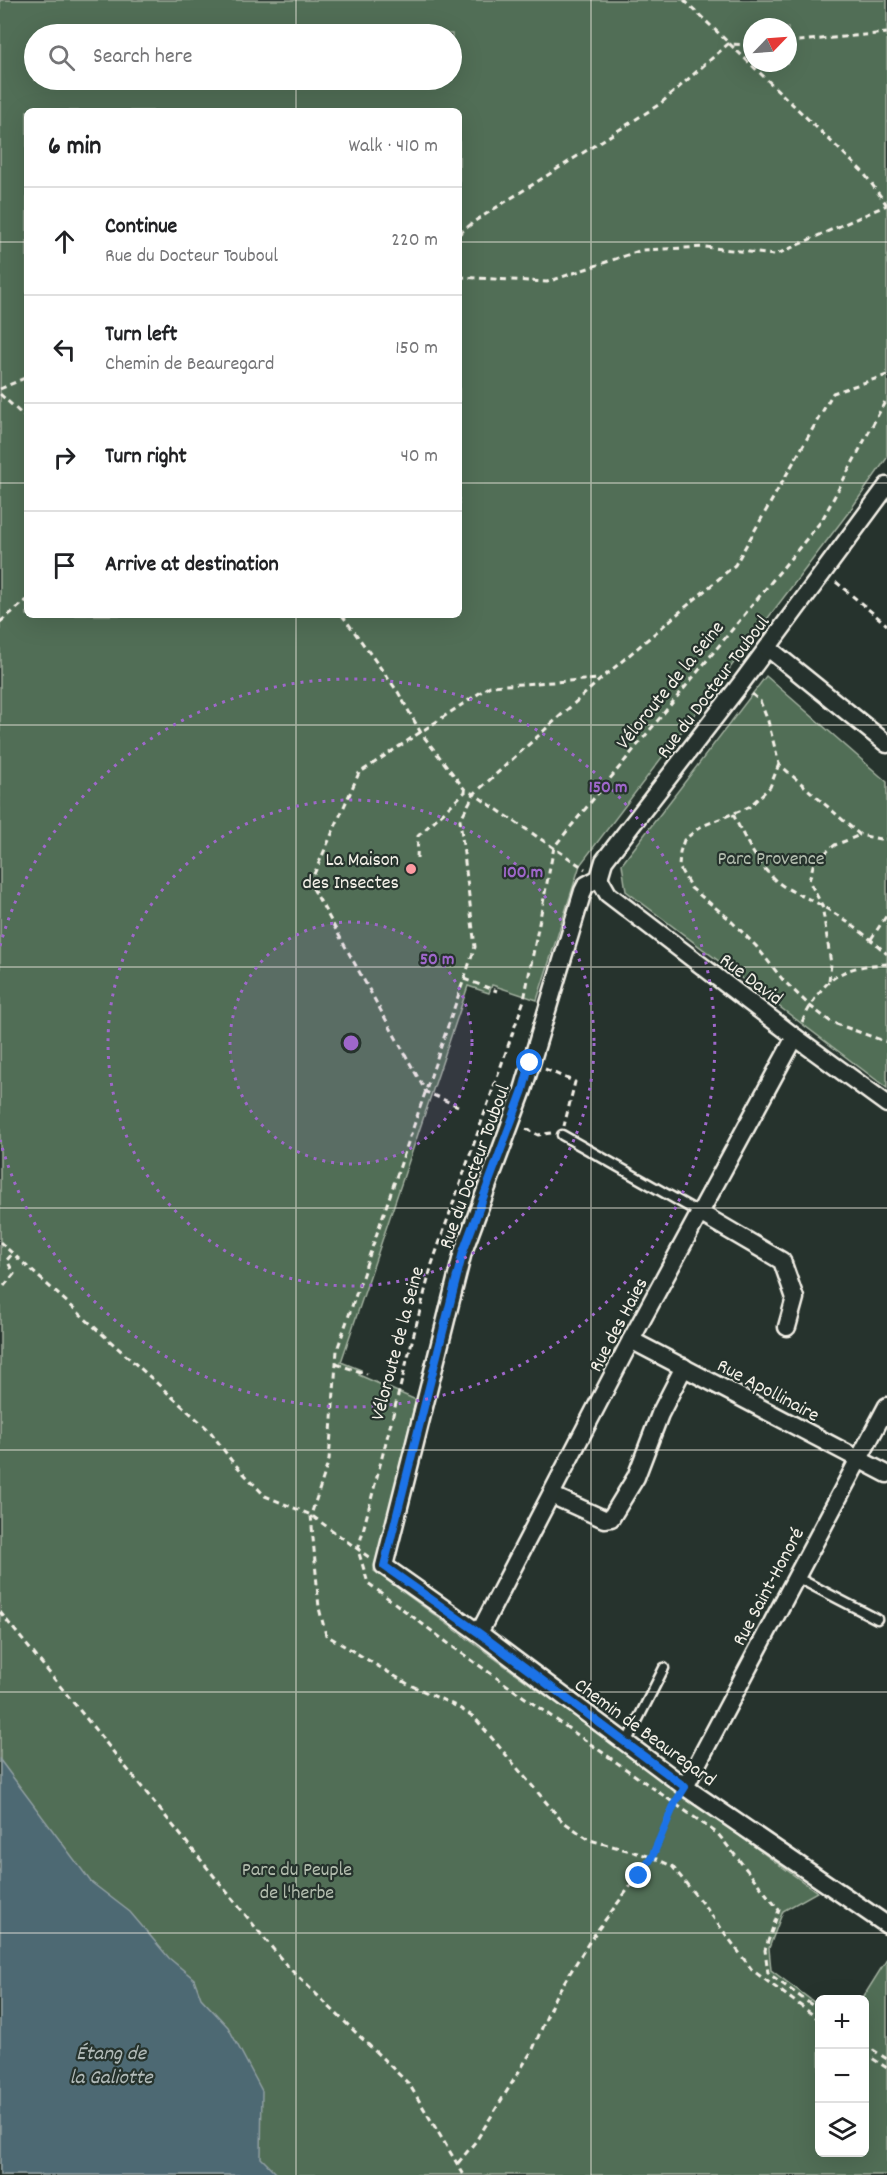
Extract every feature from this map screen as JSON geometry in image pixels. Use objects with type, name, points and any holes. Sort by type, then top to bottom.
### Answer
[{"type":"street","name":"Rue du Docteur Touboul","points":[[384,1566],[463,1252],[511,1122],[583,891],[586,885],[599,878],[603,861],[885,493]]},
{"type":"street","points":[[768,648],[887,744]]},
{"type":"street","name":"Rue David","points":[[599,878],[608,894],[887,1104]]},
{"type":"street","name":"Rue des Haies","points":[[479,1633],[632,1340],[795,1037]]},
{"type":"street","points":[[700,1213],[782,1261],[795,1298],[787,1327]]},
{"type":"street","name":"Rue Apollinaire","points":[[632,1340],[887,1474]]},
{"type":"street","points":[[551,1495],[604,1519],[611,1518],[636,1477],[660,1414],[684,1367]]},
{"type":"street","name":"Rue Saint-Honoré","points":[[685,1787],[887,1406]]},
{"type":"street","name":"Chemin de Beauregard","points":[[384,1566],[479,1633],[685,1787],[887,1925]]},
{"type":"lane","points":[[562,1135],[700,1213]]},
{"type":"lane","points":[[796,1577],[877,1619]]},
{"type":"lane","points":[[626,1743],[664,1668]]},
{"type":"path","points":[[462,277],[547,282],[642,250],[705,247],[775,255],[887,205],[863,172],[684,0]]},
{"type":"path","points":[[797,41],[887,33]]},
{"type":"path","points":[[462,232],[475,221],[660,104],[728,44],[743,45]]},
{"type":"path","points":[[815,2017],[752,1970],[672,1866],[652,1857],[590,1840],[562,1821],[474,1717],[408,1684],[326,1635],[319,1608],[311,1515],[329,1460],[337,1350],[476,947],[460,820],[474,794],[601,679],[735,565],[833,393],[887,375]]},
{"type":"path","points":[[0,389],[24,379]]},
{"type":"path","points":[[0,394],[24,416]]},
{"type":"path","name":"Véloroute de la Seine","points":[[358,1550],[432,1264],[524,1000],[554,847],[822,520],[887,398]]},
{"type":"path","points":[[824,571],[887,625]]},
{"type":"path","points":[[0,622],[24,602]]},
{"type":"path","points":[[344,618],[398,693],[421,733],[466,791],[474,794],[599,878]]},
{"type":"path","points":[[458,1106],[426,1092],[310,883],[359,773],[490,686],[601,679]]},
{"type":"path","points":[[742,682],[760,701],[768,721],[779,764],[860,835],[887,839]]},
{"type":"path","points":[[779,764],[770,787],[749,807],[700,827],[684,840],[679,867],[691,888],[728,917],[756,946],[783,980],[810,1006],[831,1022],[887,1042]]},
{"type":"path","points":[[417,858],[418,836],[466,791]]},
{"type":"path","points":[[733,814],[772,878],[812,902],[822,905],[871,939],[887,954]]},
{"type":"path","points":[[830,981],[830,954],[822,905],[809,880],[814,862],[835,845],[860,835]]},
{"type":"path","points":[[871,939],[887,915]]},
{"type":"path","points":[[795,1037],[810,1006],[830,981],[842,972],[859,966],[887,964]]},
{"type":"path","points":[[464,979],[497,991]]},
{"type":"path","points":[[511,1122],[538,1135],[554,1132],[562,1135],[575,1082],[530,1063]]},
{"type":"path","points":[[0,1242],[210,1431],[231,1460],[265,1496],[311,1515],[384,1566]]},
{"type":"path","points":[[4,1286],[14,1274],[6,1260],[12,1253]]},
{"type":"path","points":[[336,1364],[367,1374]]},
{"type":"path","points":[[358,1550],[368,1583],[453,1647],[718,1834],[779,1910],[765,1950],[768,1973],[815,2008]]},
{"type":"path","points":[[0,1612],[286,1965],[409,2084],[464,2175]]},
{"type":"path","points":[[458,2163],[476,2142],[533,2049],[555,1997],[591,1939],[652,1857],[675,1803],[685,1787]]},
{"type":"path","points":[[869,2047],[887,2059]]},
{"type":"path","points":[[869,2056],[887,2068]]},
{"type":"green space","name":"Parc du Peuple de l'herbe","points":[[0,0],[887,0],[887,458],[851,509],[580,865],[537,1000],[492,985],[489,993],[468,986],[341,1362],[361,1370],[359,1375],[416,1400],[374,1571],[817,1892],[783,1911],[769,1948],[771,1970],[815,2003],[815,2157],[869,2157],[869,1995],[864,1995],[887,1959],[887,2175],[0,2175]]},
{"type":"green space","name":"Parc Provence","points":[[766,676],[887,782],[887,1088],[626,891],[622,864]]},
{"type":"water","name":"Étang de la Galiotte","points":[[0,1760],[91,1882],[130,1912],[169,1958],[194,1979],[201,1998],[228,2027],[262,2091],[261,2158],[278,2175],[0,2175]]},
{"type":"place","name":"La Maison des Insectes","points":[[411,869]]},
{"type":"route","points":[[530,1063],[523,1090],[463,1252],[384,1566],[479,1633],[685,1787],[675,1803],[652,1857],[639,1876]]}]
